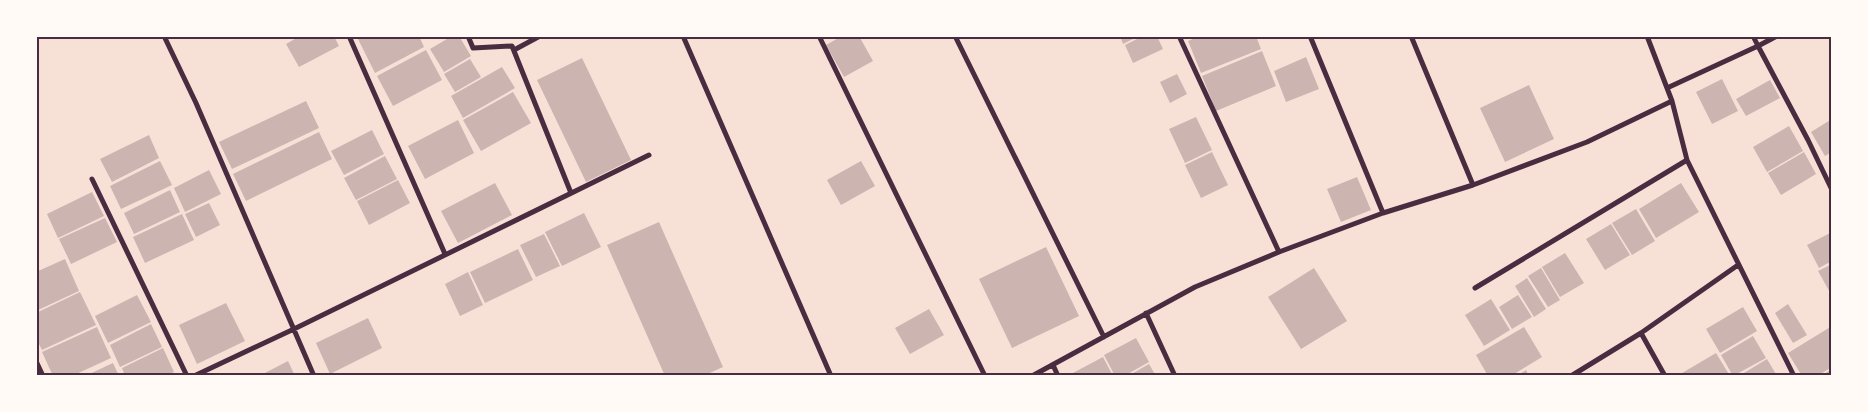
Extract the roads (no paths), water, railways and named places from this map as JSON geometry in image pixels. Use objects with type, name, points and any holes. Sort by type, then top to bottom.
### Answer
[{"type":"street","points":[[164,36],[196,103],[314,376]]},
{"type":"street","points":[[349,36],[445,254]]},
{"type":"street","points":[[468,36],[473,48],[512,46],[572,193]]},
{"type":"street","points":[[514,50],[540,36]]},
{"type":"street","points":[[683,36],[831,376]]},
{"type":"street","points":[[819,36],[985,376]]},
{"type":"street","points":[[955,36],[1104,337]]},
{"type":"street","points":[[1179,36],[1280,252]]},
{"type":"street","points":[[1310,36],[1383,213]]},
{"type":"street","points":[[1410,36],[1473,185]]},
{"type":"street","points":[[1647,36],[1672,101],[1687,160],[1794,376]]},
{"type":"street","points":[[1753,36],[1832,190]]},
{"type":"street","points":[[1667,88],[1777,36]]},
{"type":"street","points":[[1032,376],[1195,287],[1383,213],[1473,185],[1587,142],[1672,101]]},
{"type":"street","points":[[194,376],[649,155]]},
{"type":"street","points":[[1475,288],[1687,160]]},
{"type":"street","points":[[92,179],[188,376]]},
{"type":"street","points":[[1571,376],[1641,333],[1738,266]]},
{"type":"street","points":[[1146,313],[1175,376]]},
{"type":"street","points":[[1641,333],[1665,376]]},
{"type":"street","points":[[36,361],[43,376]]},
{"type":"street","points":[[1053,365],[1058,376]]}]
